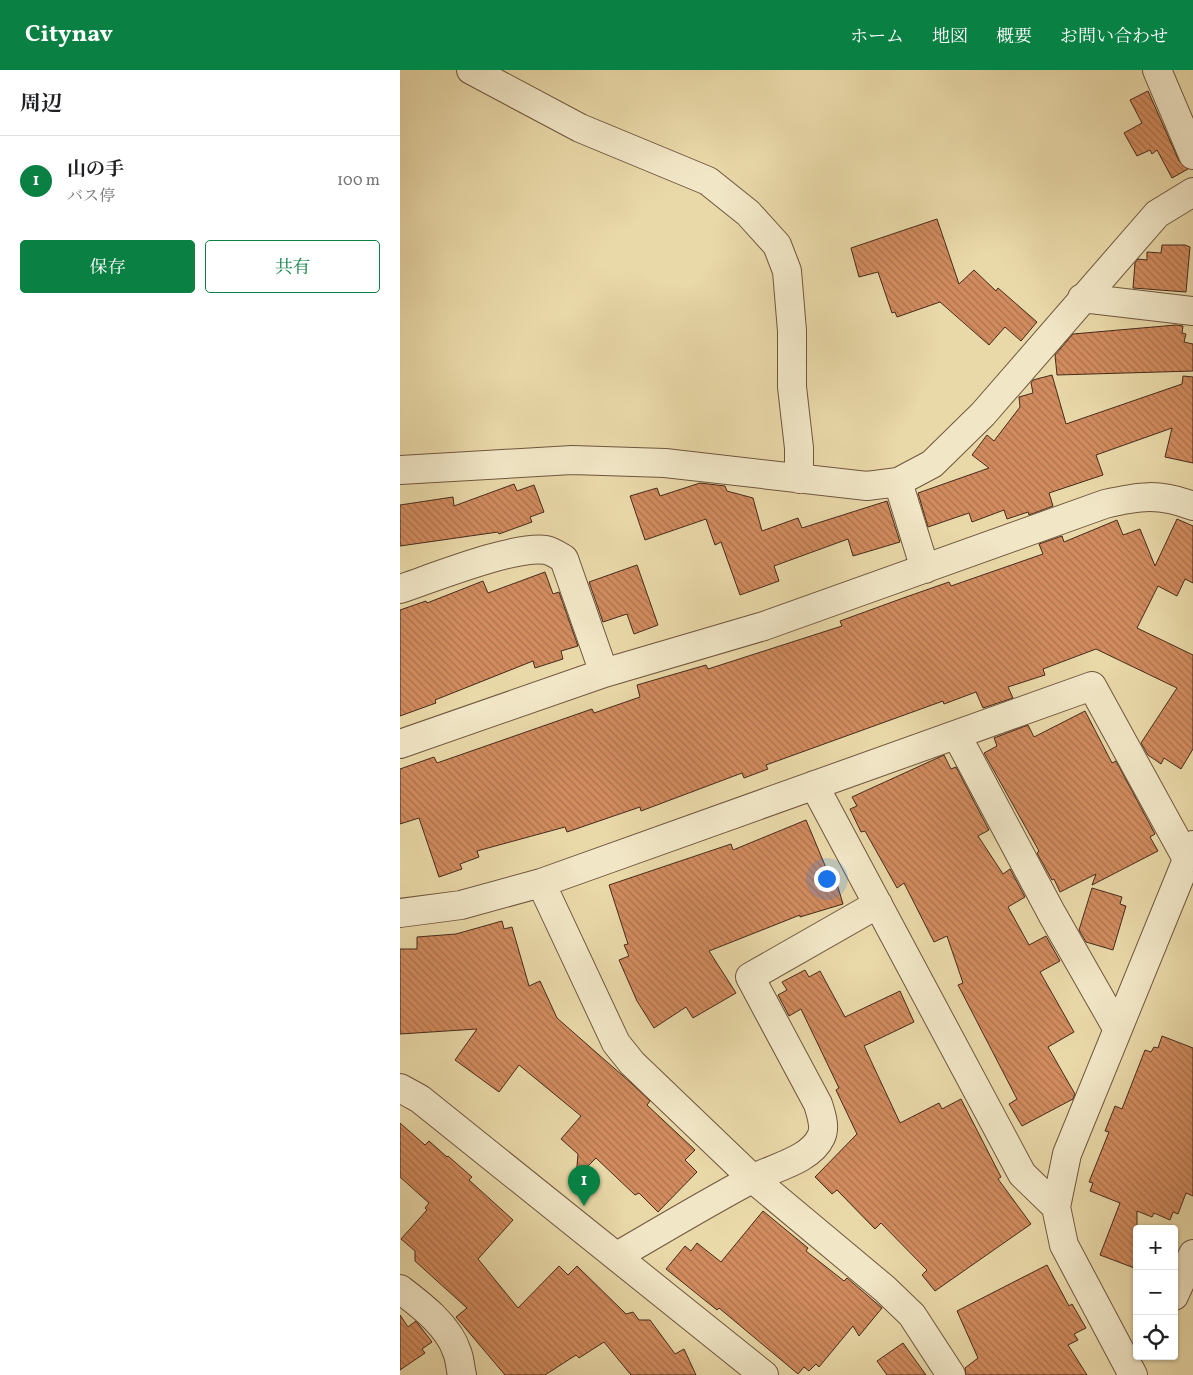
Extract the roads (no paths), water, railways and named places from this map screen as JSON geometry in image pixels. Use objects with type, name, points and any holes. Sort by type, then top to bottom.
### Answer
[{"type":"street","points":[[471,70],[580,128],[708,181],[748,214],[777,245],[787,271],[792,331],[792,387],[799,448],[799,479]]},
{"type":"street","points":[[1157,70],[1193,155]]},
{"type":"street","points":[[400,470],[591,461],[665,463],[867,486],[898,482],[912,477],[932,464],[970,427],[1157,214],[1193,192]]},
{"type":"street","points":[[1082,298],[1193,311]]},
{"type":"street","points":[[898,482],[924,569]]},
{"type":"street","points":[[400,744],[604,674],[764,626],[1105,504],[1151,496],[1176,499],[1193,506]]},
{"type":"street","points":[[400,589],[495,558],[526,550],[548,550],[564,559],[604,674]]},
{"type":"street","points":[[400,913],[461,905],[540,883],[814,785],[958,736],[1092,686],[1190,852],[1067,1154],[1056,1207],[1064,1245],[1134,1375]]},
{"type":"street","points":[[958,736],[1052,914],[1118,1028]]},
{"type":"street","points":[[814,785],[1022,1174],[1056,1207]]},
{"type":"street","points":[[540,883],[616,1043],[632,1063],[752,1178],[885,1289],[912,1315],[951,1375]]},
{"type":"street","points":[[617,1256],[752,1178],[784,1166],[812,1149],[822,1137],[823,1121],[818,1104],[750,977],[878,904]]},
{"type":"street","points":[[400,1088],[420,1100],[764,1375]]},
{"type":"street","points":[[1178,1287],[1193,1254]]},
{"type":"street","points":[[402,1293],[443,1329],[457,1350],[462,1375]]},
{"type":"street","points":[[1134,1375],[1143,1360]]},
{"type":"place","name":"山の手","points":[[584,1206]]}]
